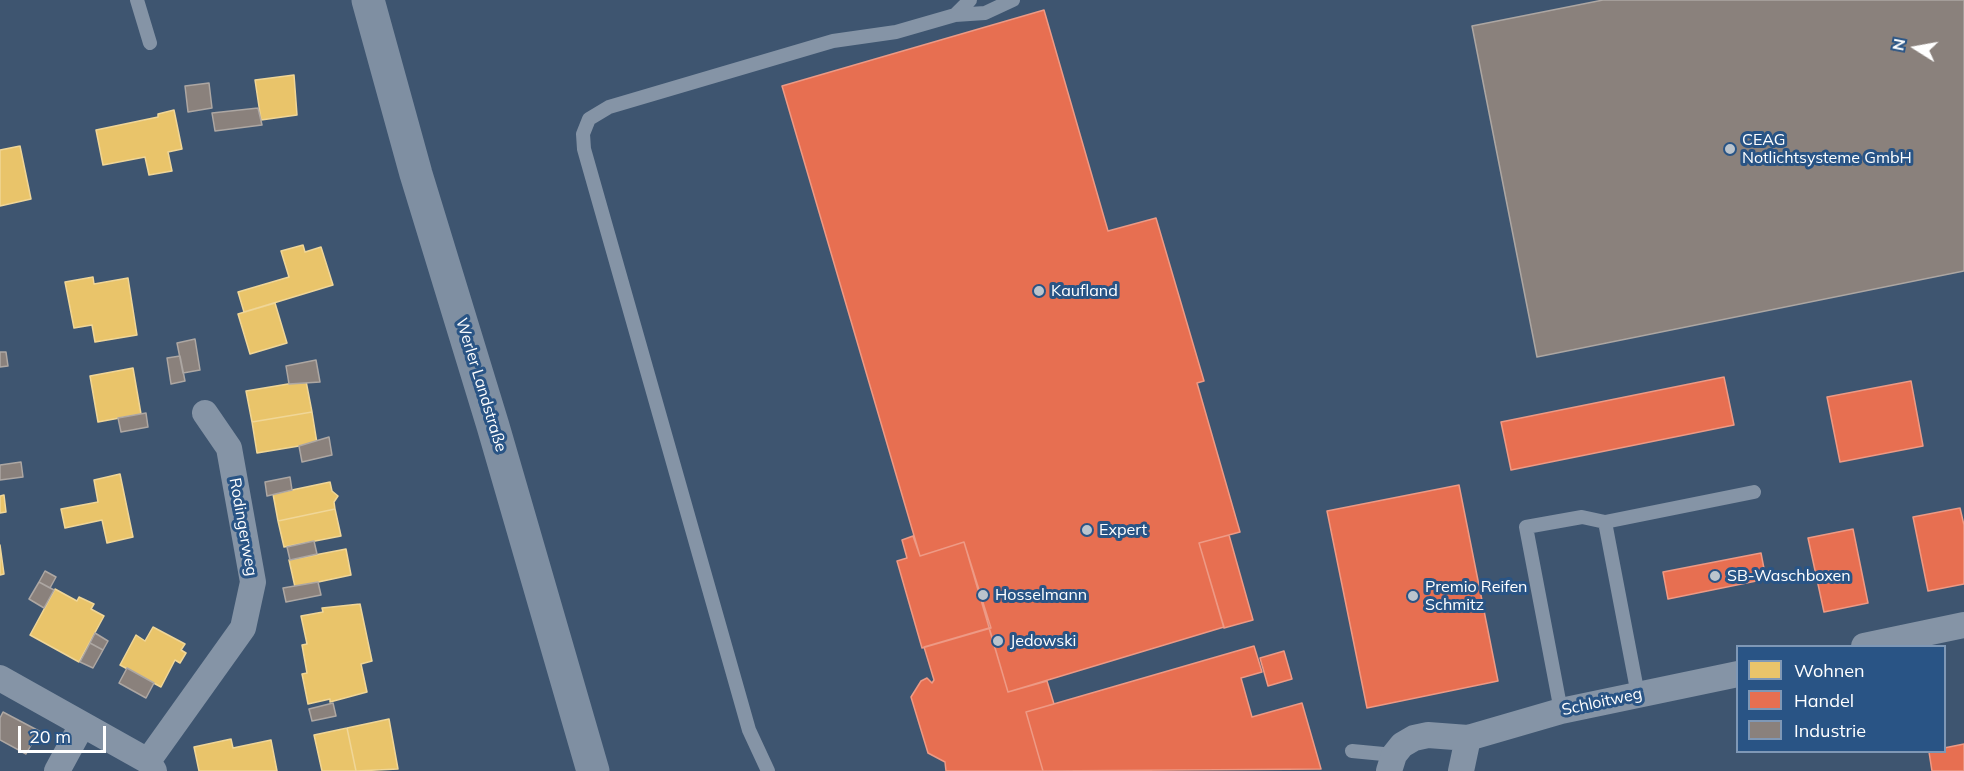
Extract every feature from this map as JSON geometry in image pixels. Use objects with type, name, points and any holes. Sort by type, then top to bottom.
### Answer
[{"type":"main road","name":"Werler Landstraße","points":[[368,0],[593,771]]},
{"type":"street","name":"Rodingerweg","points":[[151,766],[243,628],[253,582],[229,448],[205,413]]},
{"type":"street","points":[[1869,645],[1964,625]]},
{"type":"street","name":"Schloitweg","points":[[1391,763],[1402,745],[1414,738],[1428,735],[1468,738],[1561,711],[1736,674]]},
{"type":"street","points":[[0,678],[151,766]]},
{"type":"street","points":[[57,771],[82,725]]},
{"type":"street","points":[[1461,771],[1468,738]]},
{"type":"lane","points":[[137,0],[150,43]]},
{"type":"lane","points":[[955,15],[970,0]]},
{"type":"lane","points":[[768,771],[749,729],[584,149],[583,135],[589,120],[609,107],[833,40],[896,32],[955,15],[985,13],[1013,0]]},
{"type":"lane","points":[[1561,711],[1526,527],[1582,517],[1605,522],[1754,492]]},
{"type":"lane","points":[[1605,522],[1638,695]]},
{"type":"lane","points":[[1352,751],[1391,763]]},
{"type":"building: Wohnen","points":[[294,75],[297,115],[261,120],[255,80]]},
{"type":"building: Wohnen","points":[[174,110],[182,149],[168,152],[172,171],[149,175],[145,157],[103,165],[96,130],[158,117],[158,114]]},
{"type":"building: Wohnen","points":[[20,146],[31,199],[0,206],[0,150]]},
{"type":"building: Wohnen","points":[[303,245],[305,252],[321,247],[333,285],[244,312],[238,292],[289,277],[281,251]]},
{"type":"building: Wohnen","points":[[93,277],[94,284],[128,278],[137,335],[95,342],[92,325],[74,328],[65,282]]},
{"type":"building: Wohnen","points":[[275,303],[287,343],[250,354],[238,314]]},
{"type":"building: Wohnen","points":[[133,368],[141,414],[98,422],[90,376]]},
{"type":"building: Wohnen","points":[[306,381],[312,412],[252,422],[246,391]]},
{"type":"building: Wohnen","points":[[312,412],[317,443],[257,453],[252,422]]},
{"type":"building: Wohnen","points":[[120,474],[133,537],[107,543],[102,520],[65,528],[61,509],[98,502],[94,480]]},
{"type":"building: Wohnen","points":[[330,482],[332,491],[338,496],[334,502],[335,509],[278,521],[273,494]]},
{"type":"building: Wohnen","points":[[4,495],[6,512],[0,513],[0,496]]},
{"type":"building: Wohnen","points":[[335,509],[341,536],[284,547],[278,521]]},
{"type":"building: Wohnen","points":[[0,545],[4,574],[0,575]]},
{"type":"building: Wohnen","points":[[346,549],[351,575],[295,587],[289,560]]},
{"type":"building: Wohnen","points":[[55,589],[77,601],[79,597],[94,604],[91,609],[104,616],[79,662],[30,635]]},
{"type":"building: Wohnen","points":[[360,604],[372,661],[361,664],[367,692],[330,702],[330,699],[308,704],[302,674],[307,673],[302,645],[307,644],[301,616],[323,612],[322,608]]},
{"type":"building: Wohnen","points":[[153,627],[185,644],[181,650],[186,653],[180,663],[175,660],[161,687],[120,665],[136,635],[145,641]]},
{"type":"building: Wohnen","points":[[389,719],[398,769],[356,771],[347,728]]},
{"type":"building: Wohnen","points":[[347,728],[356,771],[322,771],[314,735]]},
{"type":"building: Wohnen","points":[[231,739],[233,748],[271,740],[277,771],[199,771],[194,747]]},
{"type":"building: Handel","points":[[1044,10],[1108,231],[1156,218],[1204,381],[1197,383],[1240,532],[1199,543],[1224,627],[1008,692],[964,542],[920,556],[782,86]]},
{"type":"building: Handel","points":[[1724,377],[1734,425],[1511,470],[1501,422]]},
{"type":"building: Handel","points":[[1911,381],[1923,446],[1840,462],[1827,397]]},
{"type":"building: Handel","name":"Premio Reifen Schmitz","points":[[1459,485],[1498,681],[1367,708],[1327,511]]},
{"type":"building: Handel","points":[[1960,508],[1964,525],[1964,584],[1928,591],[1913,517]]},
{"type":"building: Handel","points":[[1853,529],[1868,603],[1824,612],[1808,538]]},
{"type":"building: Handel","points":[[1229,535],[1253,620],[1224,628],[1199,543]]},
{"type":"building: Handel","points":[[913,536],[920,556],[964,542],[991,628],[922,648],[897,561],[907,558],[902,540]]},
{"type":"building: Handel","name":"SB-Waschboxen","points":[[1761,553],[1766,579],[1668,599],[1663,572]]},
{"type":"building: Handel","points":[[989,628],[1008,692],[1047,681],[1054,704],[1026,712],[1043,771],[946,771],[945,762],[928,753],[911,697],[921,681],[927,678],[932,683],[934,680],[924,647]]},
{"type":"building: Handel","points":[[1254,646],[1262,672],[1241,678],[1252,717],[1302,703],[1321,769],[1043,771],[1026,712]]},
{"type":"building: Handel","points":[[1284,651],[1292,679],[1268,686],[1260,658]]},
{"type":"building: Handel","points":[[1964,744],[1964,771],[1932,771],[1929,753],[1946,753],[1946,748]]},
{"type":"building: Industrie","name":"CEAG Notlichtsysteme GmbH","points":[[1603,0],[1964,0],[1964,271],[1537,357],[1472,26]]},
{"type":"building: Industrie","points":[[209,83],[212,108],[188,112],[185,86]]},
{"type":"building: Industrie","points":[[258,108],[262,125],[215,131],[212,113]]},
{"type":"building: Industrie","points":[[195,339],[200,370],[183,373],[177,343]]},
{"type":"building: Industrie","points":[[0,352],[6,352],[8,366],[0,367]]},
{"type":"building: Industrie","points":[[180,356],[185,381],[171,384],[167,358]]},
{"type":"building: Industrie","points":[[316,360],[320,382],[289,384],[286,366]]},
{"type":"building: Industrie","points":[[146,413],[148,427],[121,432],[118,418]]},
{"type":"building: Industrie","points":[[329,437],[332,455],[302,462],[299,446]]},
{"type":"building: Industrie","points":[[21,462],[23,477],[0,480],[0,465]]},
{"type":"building: Industrie","points":[[290,477],[292,490],[267,496],[265,482]]},
{"type":"building: Industrie","points":[[314,541],[317,554],[290,560],[287,547]]},
{"type":"building: Industrie","points":[[45,571],[56,577],[50,588],[39,582]]},
{"type":"building: Industrie","points":[[39,582],[54,590],[44,608],[29,599]]},
{"type":"building: Industrie","points":[[318,582],[321,595],[286,602],[283,588]]},
{"type":"building: Industrie","points":[[95,633],[108,641],[103,650],[90,643]]},
{"type":"building: Industrie","points":[[90,643],[103,650],[93,668],[80,662]]},
{"type":"building: Industrie","points":[[127,668],[154,683],[146,698],[119,683]]},
{"type":"building: Industrie","points":[[333,703],[336,716],[312,721],[309,709]]},
{"type":"building: Industrie","points":[[3,712],[39,731],[26,754],[0,740],[0,718]]},
{"type":"place","name":"CEAG Notlichtsysteme GmbH","points":[[1730,149]]},
{"type":"place","name":"Kaufland","points":[[1039,291]]},
{"type":"place","name":"Expert","points":[[1087,530]]},
{"type":"place","name":"SB-Waschboxen","points":[[1715,576]]},
{"type":"place","name":"Hosselmann","points":[[983,595]]},
{"type":"place","name":"Premio Reifen Schmitz","points":[[1413,596]]},
{"type":"place","name":"Jedowski","points":[[998,641]]}]
